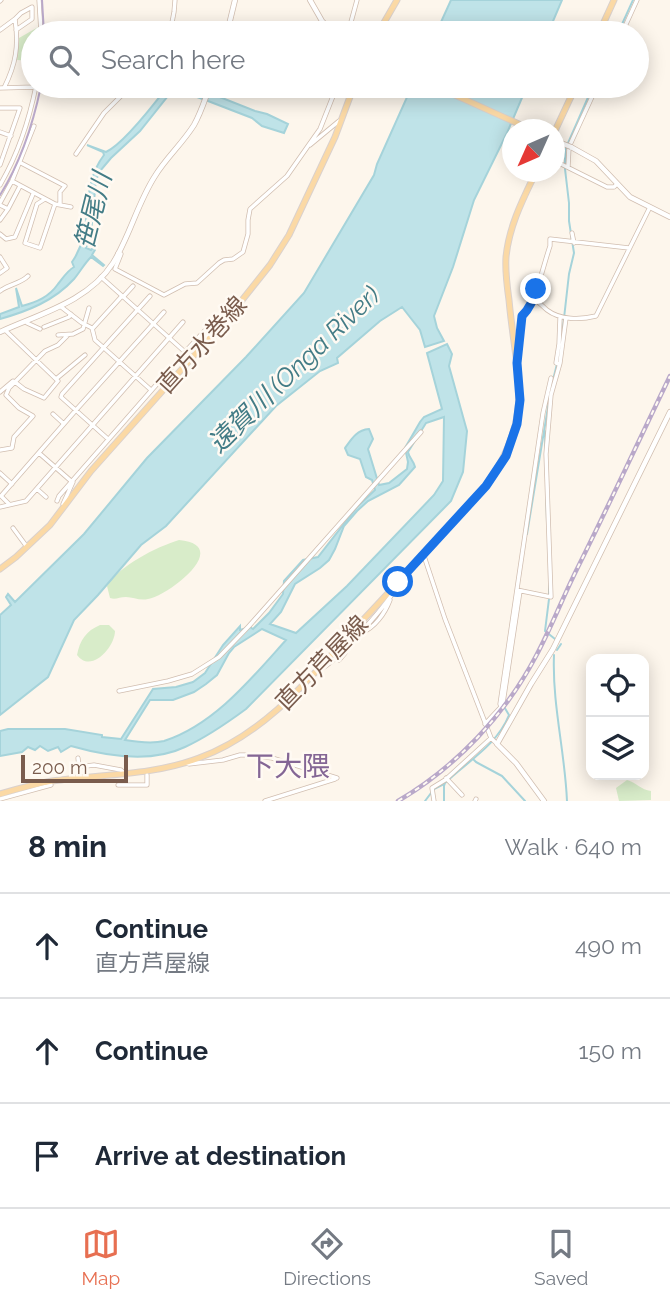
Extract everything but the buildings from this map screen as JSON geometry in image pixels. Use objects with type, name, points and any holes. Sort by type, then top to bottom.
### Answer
[{"type":"main road","points":[[385,21],[397,0]]},
{"type":"main road","points":[[604,21],[614,0]]},
{"type":"main road","name":"直方水巻線","points":[[0,569],[50,525],[91,471],[262,276],[289,235],[335,137],[349,98]]},
{"type":"main road","points":[[461,98],[508,119]]},
{"type":"main road","points":[[561,119],[571,98]]},
{"type":"main road","name":"直方芦屋線","points":[[0,798],[18,789],[48,782],[147,771],[186,762],[213,753],[249,734],[276,712],[486,486],[506,456],[517,424],[520,400],[506,257],[512,225],[531,182]]},
{"type":"street","points":[[39,0],[40,21]]},
{"type":"street","points":[[172,21],[175,0]]},
{"type":"street","points":[[230,21],[235,0]]},
{"type":"street","points":[[310,0],[321,21]]},
{"type":"street","points":[[351,21],[357,0]]},
{"type":"street","points":[[627,21],[637,0]]},
{"type":"street","points":[[0,30],[32,7],[32,19],[29,21]]},
{"type":"street","points":[[15,19],[15,62],[2,88],[21,87]]},
{"type":"street","points":[[16,30],[21,27]]},
{"type":"street","points":[[0,185],[19,145],[33,98]]},
{"type":"street","points":[[76,154],[104,113],[119,98]]},
{"type":"street","points":[[15,382],[44,398],[58,381],[3,331],[60,306],[87,290],[101,277],[118,253],[156,173],[194,124],[206,98]]},
{"type":"street","points":[[118,253],[121,254],[115,269],[164,295],[185,284],[197,283],[219,263],[233,259],[243,252],[250,209],[287,176],[320,130],[332,98]]},
{"type":"street","points":[[568,167],[569,148],[592,98]]},
{"type":"street","points":[[0,108],[20,108],[0,165]]},
{"type":"street","points":[[308,146],[342,117]]},
{"type":"street","points":[[8,209],[0,204],[21,163],[34,126]]},
{"type":"street","points":[[0,132],[19,145]]},
{"type":"street","points":[[565,145],[596,161],[630,197],[670,217]]},
{"type":"street","points":[[21,163],[65,186],[60,192],[40,248],[25,243],[37,204],[45,199]]},
{"type":"street","points":[[565,166],[607,187],[617,184]]},
{"type":"street","points":[[12,181],[45,199],[71,207]]},
{"type":"street","points":[[0,220],[20,186]]},
{"type":"street","points":[[0,234],[6,239],[15,237],[33,193]]},
{"type":"street","points":[[534,299],[545,309],[564,318],[596,316],[650,207]]},
{"type":"street","points":[[572,233],[572,242]]},
{"type":"street","points":[[517,363],[522,316],[534,299],[550,239],[629,248]]},
{"type":"street","points":[[0,257],[7,268],[0,273]]},
{"type":"street","points":[[0,291],[28,276]]},
{"type":"street","points":[[101,277],[185,352]]},
{"type":"street","points":[[92,328],[132,286]]},
{"type":"street","points":[[108,439],[61,397],[150,296]]},
{"type":"street","points":[[60,306],[92,328]]},
{"type":"street","points":[[0,450],[12,448],[15,438],[33,416],[6,396],[9,388],[45,351],[85,325],[89,308]]},
{"type":"street","points":[[9,504],[1,496],[164,312]]},
{"type":"street","points":[[26,321],[42,328],[71,314]]},
{"type":"street","points":[[503,703],[519,590],[549,597],[551,594],[546,454],[551,395],[564,318]]},
{"type":"street","points":[[0,507],[26,501],[183,322]]},
{"type":"street","points":[[57,501],[71,481],[209,325]]},
{"type":"street","points":[[92,328],[95,340],[151,390]]},
{"type":"street","points":[[197,339],[215,332]]},
{"type":"street","points":[[58,335],[66,336]]},
{"type":"street","points":[[56,379],[85,355]]},
{"type":"street","points":[[485,724],[501,707],[516,590],[543,413],[551,379]]},
{"type":"street","points":[[0,392],[15,382]]},
{"type":"street","points":[[433,801],[432,788],[494,741],[553,649],[670,412]]},
{"type":"street","points":[[53,414],[64,424]]},
{"type":"street","points":[[119,691],[191,674],[216,660],[421,432]]},
{"type":"street","points":[[39,453],[73,482],[61,509]]},
{"type":"street","points":[[0,473],[12,484]]},
{"type":"street","points":[[37,489],[46,496]]},
{"type":"street","points":[[13,528],[27,547]]},
{"type":"street","points":[[423,554],[485,724],[494,741],[516,763],[544,801]]},
{"type":"street","points":[[316,670],[322,670],[346,648],[391,598],[398,582]]},
{"type":"street","points":[[186,762],[189,765],[250,755],[272,758],[337,778],[265,801]]},
{"type":"street","points":[[78,758],[79,767],[94,765],[121,770],[124,773]]},
{"type":"street","points":[[118,785],[147,785],[146,775]]},
{"type":"street","points":[[446,778],[462,795]]},
{"type":"street","points":[[0,798],[13,798],[51,785]]},
{"type":"street","points":[[13,798],[18,789]]},
{"type":"green space","points":[[21,37],[21,60],[17,60]]},
{"type":"green space","points":[[179,540],[194,544],[200,551],[199,560],[182,580],[158,596],[148,599],[110,598],[107,586],[120,571],[149,552]]},
{"type":"green space","points":[[100,625],[109,625],[115,631],[111,644],[107,651],[95,660],[83,660],[77,655],[82,640],[87,633]]},
{"type":"green space","points":[[627,780],[651,791],[651,800],[619,801],[616,788]]},
{"type":"water","points":[[451,0],[562,0],[553,21],[441,21]]},
{"type":"water","name":"笹尾川","points":[[158,98],[166,98],[140,131],[111,158],[96,180],[91,233],[86,248],[91,250],[94,247],[92,255],[104,265],[91,257],[74,279],[58,293],[30,309],[0,319],[0,314],[19,307],[16,288],[22,306],[33,303],[51,292],[74,267],[72,262],[79,249],[86,222],[91,181],[104,155],[87,145],[106,152],[139,122]]},
{"type":"water","points":[[200,98],[222,98],[288,124],[284,133]]},
{"type":"water","name":"遠賀川 (Onga River)","points":[[407,98],[522,98],[513,119],[502,119],[502,143],[474,200],[434,316],[444,341],[425,347],[420,330],[402,307],[380,321],[337,358],[338,363],[320,371],[276,406],[166,526],[141,545],[74,620],[48,677],[0,715],[0,615],[11,605],[6,597],[8,594],[15,602],[84,534],[147,458],[304,293],[374,175]]},
{"type":"water","points":[[447,344],[452,354],[449,366],[467,431],[463,472],[451,501],[246,709],[193,743],[158,755],[114,755],[71,746],[61,752],[58,747],[48,751],[40,746],[35,750],[28,747],[22,752],[0,756],[0,731],[8,729],[65,729],[121,739],[153,689],[193,682],[205,673],[223,645],[240,626],[240,630],[250,627],[253,629],[283,594],[284,581],[303,560],[318,557],[357,507],[375,490],[372,480],[366,477],[360,459],[348,455],[345,448],[355,435],[369,429],[373,439],[368,449],[379,485],[389,483],[407,469],[405,448],[420,422],[424,417],[442,409],[427,353]],"holes":[[[444,417],[443,481],[434,495],[347,586],[296,633],[270,624],[281,612],[295,584],[329,560],[344,526],[357,511],[368,501],[399,485],[415,467],[408,452],[426,423]],[[262,629],[286,640],[216,712],[182,734],[164,741],[150,743],[125,740],[150,700],[173,700],[194,692],[217,675],[234,647]]]},
{"type":"waterway","points":[[623,21],[633,0]]},
{"type":"waterway","points":[[563,327],[574,253],[569,221],[565,150],[588,98]]},
{"type":"waterway","points":[[550,392],[557,364]]},
{"type":"waterway","points":[[527,534],[549,401]]},
{"type":"waterway","points":[[545,431],[547,523]]},
{"type":"waterway","points":[[549,581],[545,631],[555,639]]},
{"type":"waterway","points":[[557,650],[561,644]]},
{"type":"waterway","points":[[554,655],[555,692],[567,801]]},
{"type":"waterway","points":[[444,801],[445,783],[490,744],[504,726],[509,715],[503,705]]},
{"type":"waterway","points":[[474,760],[502,776],[525,801]]},
{"type":"waterway","points":[[425,801],[434,789],[444,784]]},
{"type":"tram line","points":[[42,0],[43,21]]},
{"type":"tram line","points":[[0,195],[25,142],[38,98]]},
{"type":"railway","points":[[398,801],[459,756],[494,719],[524,678],[670,376]]},
{"type":"district","name":"下大隈","points":[[288,766]]},
{"type":"route","points":[[398,582],[486,486],[506,456],[517,424],[520,400],[517,363],[522,316],[534,299],[536,289]]}]
